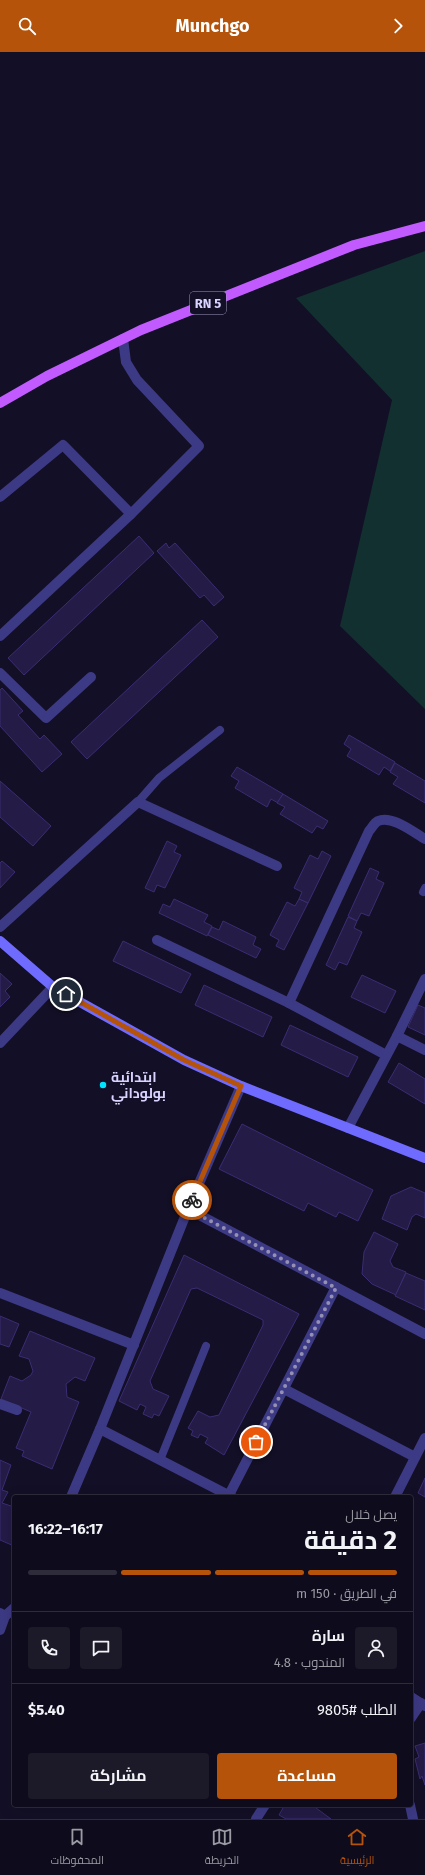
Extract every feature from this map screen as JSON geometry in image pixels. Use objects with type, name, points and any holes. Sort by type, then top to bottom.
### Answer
[{"type":"main road","name":"RN 5","points":[[0,403],[47,376],[122,339],[233,292],[354,245],[425,226]]},
{"type":"street","points":[[0,636],[131,514],[199,446],[137,380],[126,362],[122,339]]},
{"type":"street","points":[[0,497],[62,446],[131,514]]},
{"type":"street","points":[[0,673],[46,718],[91,678]]},
{"type":"street","points":[[0,927],[138,802],[277,866]]},
{"type":"street","points":[[289,1003],[369,831],[376,822],[384,819],[396,823],[425,839]]},
{"type":"street","points":[[157,940],[289,1003],[386,1055]]},
{"type":"street","points":[[0,941],[53,987],[184,1060],[241,1086],[425,1158]]},
{"type":"street","points":[[348,1128],[397,1036],[425,979]]},
{"type":"street","points":[[0,1043],[53,987]]},
{"type":"street","points":[[397,1036],[425,1050]]},
{"type":"street","points":[[72,1495],[100,1429],[188,1209],[241,1086]]},
{"type":"street","points":[[188,1209],[425,1334]]},
{"type":"street","points":[[231,1495],[336,1288]]},
{"type":"street","points":[[0,1293],[134,1345]]},
{"type":"street","points":[[284,1389],[415,1457]]},
{"type":"street","points":[[0,1404],[17,1410]]},
{"type":"street","points":[[100,1429],[228,1495]]},
{"type":"street","points":[[396,1495],[425,1438]]},
{"type":"street","points":[[0,1630],[3,1614],[12,1609]]},
{"type":"street","points":[[413,1698],[423,1704],[413,1716]]},
{"type":"street","points":[[256,1819],[264,1807]]},
{"type":"street","points":[[410,1807],[412,1819]]},
{"type":"lane","points":[[138,802],[159,778],[220,730]]},
{"type":"lane","points":[[160,1460],[206,1346]]},
{"type":"green space","points":[[425,251],[425,709],[340,626],[392,400],[296,298]]},
{"type":"building","points":[[139,536],[154,553],[24,675],[8,658]]},
{"type":"building","points":[[166,543],[169,548],[175,543],[224,597],[214,606],[204,595],[200,598],[157,551]]},
{"type":"building","points":[[202,620],[218,637],[87,759],[71,742]]},
{"type":"building","points":[[2,688],[23,711],[18,715],[40,739],[44,735],[62,754],[42,772],[0,726],[0,690]]},
{"type":"building","points":[[349,735],[395,762],[390,771],[384,767],[379,775],[347,756],[351,749],[344,744]]},
{"type":"building","points":[[395,763],[425,781],[425,803],[393,784],[398,777],[390,772]]},
{"type":"building","points":[[237,767],[283,794],[278,803],[271,799],[267,807],[235,788],[239,781],[231,776]]},
{"type":"building","points":[[0,781],[51,826],[33,846],[0,817]]},
{"type":"building","points":[[283,794],[328,821],[323,829],[317,826],[312,833],[280,814],[285,807],[277,803]]},
{"type":"building","points":[[167,841],[177,846],[174,852],[181,855],[165,888],[157,885],[154,892],[145,888]]},
{"type":"building","points":[[322,851],[331,856],[308,903],[299,899],[302,892],[294,888],[310,855],[318,859]]},
{"type":"building","points":[[2,861],[15,872],[0,888],[0,863]]},
{"type":"building","points":[[370,868],[379,872],[376,879],[384,883],[369,916],[361,913],[357,921],[348,916]]},
{"type":"building","points":[[174,899],[208,915],[204,922],[212,926],[207,936],[159,913],[163,904],[170,907]]},
{"type":"building","points":[[299,899],[308,903],[284,950],[276,946],[279,940],[270,935],[287,902],[295,906]]},
{"type":"building","points":[[348,917],[357,921],[354,928],[362,932],[347,965],[339,962],[335,970],[326,965]]},
{"type":"building","points":[[223,921],[256,937],[253,945],[261,949],[256,958],[208,935],[212,927],[219,930]]},
{"type":"building","points":[[123,941],[191,974],[181,993],[113,961]]},
{"type":"building","points":[[0,973],[12,984],[5,991],[10,997],[0,1007]]},
{"type":"building","points":[[362,975],[396,991],[385,1013],[351,997]]},
{"type":"building","points":[[204,985],[272,1017],[263,1037],[195,1005]]},
{"type":"building","points":[[418,1005],[425,1008],[425,1035],[408,1027]]},
{"type":"building","points":[[290,1025],[358,1057],[348,1077],[281,1045]]},
{"type":"building","points":[[399,1063],[425,1079],[425,1104],[388,1082]]},
{"type":"building","points":[[242,1124],[373,1190],[358,1221],[339,1212],[336,1217],[308,1203],[304,1211],[219,1169]]},
{"type":"building","points":[[411,1187],[425,1193],[425,1218],[416,1214],[412,1217],[407,1230],[382,1219],[391,1196]]},
{"type":"building","points":[[374,1232],[398,1244],[390,1261],[393,1267],[406,1272],[396,1295],[372,1284],[362,1274],[364,1252]]},
{"type":"building","points":[[184,1255],[299,1314],[224,1455],[205,1443],[208,1438],[200,1434],[198,1438],[191,1435],[193,1431],[188,1428],[198,1411],[210,1417],[219,1415],[263,1325],[263,1320],[197,1288],[191,1289],[150,1381],[153,1389],[169,1396],[159,1416],[154,1414],[152,1418],[143,1414],[146,1407],[140,1404],[137,1410],[119,1401]]},
{"type":"building","points":[[406,1273],[425,1281],[425,1310],[395,1296]]},
{"type":"building","points":[[0,1316],[19,1324],[9,1347],[0,1344]]},
{"type":"building","points":[[30,1331],[95,1358],[85,1381],[75,1377],[66,1384],[67,1397],[79,1402],[52,1469],[22,1456],[24,1451],[16,1448],[31,1412],[1,1399],[10,1376],[22,1381],[31,1375],[33,1371],[29,1359],[19,1356]]},
{"type":"building","points":[[0,1460],[11,1465],[2,1490],[8,1492],[2,1503],[12,1506],[12,1545],[0,1540]]},
{"type":"building","points":[[425,1478],[425,1497],[418,1493]]},
{"type":"building","points":[[425,1743],[425,1785],[422,1776],[420,1779],[415,1759],[419,1757],[415,1746]]},
{"type":"building","points":[[281,1807],[315,1807],[331,1819],[286,1819],[279,1815],[283,1808]]},
{"type":"way so far","points":[[192,1200],[188,1209],[336,1288],[256,1442]]},
{"type":"place","name":"ابتدائية بولوداني","points":[[103,1085]]},
{"type":"route","points":[[66,994],[184,1060],[241,1086],[192,1200]]}]
